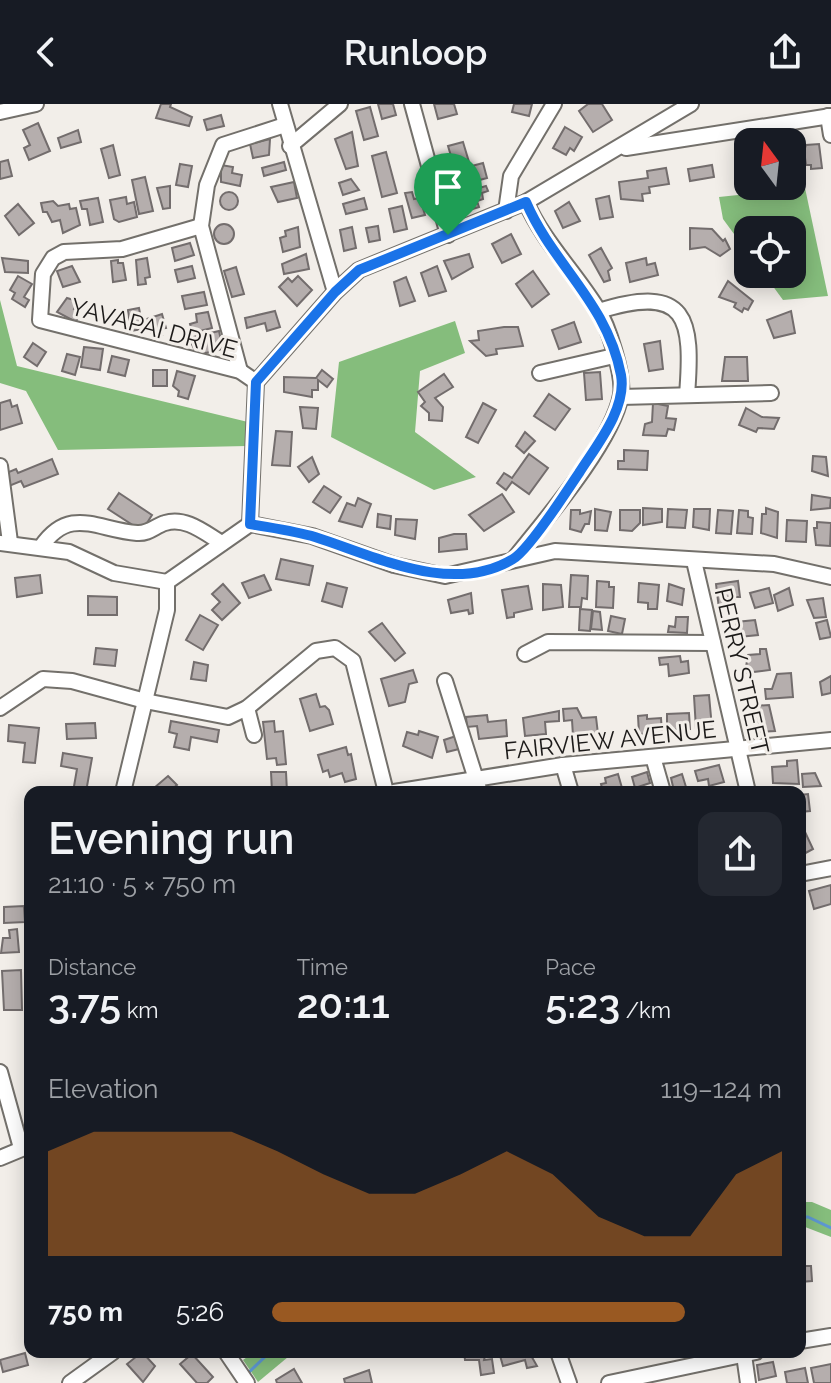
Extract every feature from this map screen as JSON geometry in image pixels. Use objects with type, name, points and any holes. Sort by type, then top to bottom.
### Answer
[{"type":"street","points":[[0,112],[36,104]]},
{"type":"street","points":[[280,104],[335,292]]},
{"type":"street","points":[[290,146],[340,104]]},
{"type":"street","points":[[412,104],[448,235]]},
{"type":"street","points":[[506,211],[511,176],[554,104]]},
{"type":"street","points":[[250,524],[256,382],[335,292],[359,270],[526,202],[691,104]]},
{"type":"street","points":[[615,150],[829,116],[831,135]]},
{"type":"street","points":[[240,371],[201,226],[207,185],[223,145],[285,125]]},
{"type":"street","points":[[514,559],[566,493],[605,431],[621,397],[621,376],[599,311],[536,227],[526,202]]},
{"type":"street","name":"YAVAPAI DRIVE","points":[[201,226],[122,249],[64,252],[53,258],[43,274],[40,320],[240,371],[256,382]]},
{"type":"street","points":[[599,311],[622,303],[667,304],[684,318],[691,342],[687,395]]},
{"type":"street","points":[[540,373],[614,356]]},
{"type":"street","points":[[621,397],[771,393]]},
{"type":"street","points":[[0,466],[5,543],[69,552],[114,573],[167,582],[250,524],[312,536],[394,565],[445,576],[475,572],[514,559],[555,551],[774,564],[831,577]]},
{"type":"street","points":[[41,547],[52,531],[80,523],[138,533],[175,521],[189,524],[222,543]]},
{"type":"street","name":"PERRY STREET","points":[[694,561],[746,786]]},
{"type":"street","points":[[124,786],[167,610],[167,582]]},
{"type":"street","points":[[525,654],[548,642],[713,643]]},
{"type":"street","points":[[0,708],[43,679],[72,681],[145,701],[228,717],[247,708],[316,651],[335,648],[353,661],[384,786]]},
{"type":"street","points":[[445,681],[478,785]]},
{"type":"street","points":[[247,708],[254,735]]},
{"type":"street","name":"FAIRVIEW AVENUE","points":[[478,785],[563,765],[831,740]]},
{"type":"street","points":[[653,757],[661,786]]},
{"type":"street","points":[[563,765],[569,786]]},
{"type":"street","points":[[806,873],[831,868]]},
{"type":"street","points":[[0,1072],[24,1141]]},
{"type":"street","points":[[0,1158],[24,1148]]},
{"type":"street","points":[[806,1340],[831,1336]]},
{"type":"street","points":[[70,1383],[105,1358]]},
{"type":"street","points":[[230,1358],[247,1383]]},
{"type":"street","points":[[560,1358],[569,1383]]},
{"type":"street","points":[[609,1383],[637,1381],[730,1358]]},
{"type":"street","points":[[748,1383],[750,1358]]},
{"type":"green space","points":[[806,193],[828,296],[783,300],[774,288],[806,288],[806,216],[734,216],[734,234],[723,219],[719,197],[734,195],[734,200],[806,200]]},
{"type":"green space","points":[[0,300],[17,366],[248,422],[247,446],[58,450],[26,391],[0,383]]},
{"type":"green space","points":[[455,321],[465,353],[420,371],[415,432],[476,477],[434,490],[331,437],[339,362]]},
{"type":"green space","points":[[806,1202],[831,1210],[831,1237],[806,1227]]},
{"type":"green space","points":[[246,1358],[287,1358],[258,1382],[243,1360]]},
{"type":"building","points":[[161,104],[171,104],[170,107],[192,117],[189,126],[156,118]]},
{"type":"building","points":[[378,104],[393,104],[396,115],[382,119]]},
{"type":"building","points":[[434,104],[454,104],[457,114],[438,119]]},
{"type":"building","points":[[514,104],[532,104],[529,116],[512,112]]},
{"type":"building","points":[[588,104],[602,104],[612,120],[593,132],[579,111]]},
{"type":"building","points":[[370,107],[378,136],[364,140],[356,111]]},
{"type":"building","points":[[221,115],[224,126],[207,130],[204,120]]},
{"type":"building","points":[[38,123],[50,151],[29,160],[24,148],[30,145],[23,130]]},
{"type":"building","points":[[565,127],[582,137],[574,151],[570,148],[566,155],[553,148]]},
{"type":"building","points":[[78,130],[81,142],[61,148],[58,138]]},
{"type":"building","points":[[352,132],[358,166],[346,169],[335,139]]},
{"type":"building","points":[[270,139],[269,155],[253,158],[250,144]]},
{"type":"building","points":[[463,142],[469,162],[454,166],[448,146]]},
{"type":"building","points":[[819,144],[822,168],[811,169],[811,165],[806,165],[806,145]]},
{"type":"building","points":[[113,145],[120,175],[109,178],[101,149]]},
{"type":"building","points":[[386,152],[397,193],[382,197],[372,156]]},
{"type":"building","points":[[8,160],[12,176],[0,179],[0,162]]},
{"type":"building","points":[[284,162],[286,170],[264,176],[262,168]]},
{"type":"building","points":[[483,163],[487,178],[461,185],[459,178],[455,179],[453,171]]},
{"type":"building","points":[[180,164],[192,166],[188,187],[176,185]]},
{"type":"building","points":[[221,165],[233,167],[232,173],[242,175],[240,186],[221,182]]},
{"type":"building","points":[[712,165],[714,177],[690,181],[688,169]]},
{"type":"building","points":[[666,168],[669,184],[649,187],[650,193],[642,194],[643,201],[621,199],[619,182],[648,178],[647,171]]},
{"type":"building","points":[[145,177],[153,211],[139,214],[132,180]]},
{"type":"building","points":[[351,179],[359,190],[343,195],[339,183]]},
{"type":"building","points":[[294,182],[297,198],[278,202],[271,187]]},
{"type":"building","points":[[170,186],[170,208],[163,209],[157,188]]},
{"type":"building","points":[[486,186],[488,191],[482,193],[483,199],[477,201],[479,207],[463,212],[462,193]]},
{"type":"building","points":[[229,192],[238,201],[229,210],[220,201]]},
{"type":"building","points":[[412,192],[414,199],[420,198],[425,215],[412,218],[405,193]]},
{"type":"building","points":[[609,196],[613,217],[600,219],[596,199]]},
{"type":"building","points":[[126,197],[127,204],[134,202],[137,217],[119,222],[114,219],[110,200]]},
{"type":"building","points":[[98,198],[103,222],[90,225],[87,209],[82,209],[80,201]]},
{"type":"building","points":[[364,198],[367,209],[346,214],[343,204]]},
{"type":"building","points":[[53,201],[58,206],[69,204],[70,209],[76,208],[80,225],[63,233],[60,220],[52,222],[47,212],[43,212],[41,203]]},
{"type":"building","points":[[569,202],[580,221],[563,228],[555,211]]},
{"type":"building","points":[[18,204],[34,223],[19,235],[5,216]]},
{"type":"building","points":[[402,206],[407,229],[394,232],[389,209]]},
{"type":"building","points":[[224,224],[231,227],[234,234],[231,241],[224,244],[217,241],[214,234],[217,227]]},
{"type":"building","points":[[378,226],[380,240],[369,242],[366,228]]},
{"type":"building","points":[[298,227],[300,247],[283,252],[280,238],[286,236],[285,231]]},
{"type":"building","points":[[352,227],[356,248],[344,251],[340,230]]},
{"type":"building","points":[[690,228],[712,229],[723,241],[725,239],[730,249],[720,256],[705,247],[690,249]]},
{"type":"building","points":[[511,234],[521,254],[502,263],[492,244]]},
{"type":"building","points":[[190,243],[194,255],[175,261],[172,248]]},
{"type":"building","points":[[601,248],[612,268],[608,271],[610,280],[604,282],[589,255]]},
{"type":"building","points":[[306,254],[309,269],[284,274],[282,264]]},
{"type":"building","points":[[469,254],[473,267],[452,279],[444,261]]},
{"type":"building","points":[[2,258],[28,261],[28,273],[5,272]]},
{"type":"building","points":[[147,258],[150,277],[145,278],[146,284],[138,285],[136,260]]},
{"type":"building","points":[[646,258],[647,265],[655,263],[658,275],[630,282],[626,263]]},
{"type":"building","points":[[118,260],[118,263],[123,263],[126,280],[113,282],[111,261]]},
{"type":"building","points":[[72,266],[80,282],[63,287],[57,271]]},
{"type":"building","points":[[192,266],[195,278],[178,282],[175,270]]},
{"type":"building","points":[[437,266],[446,291],[429,296],[421,273]]},
{"type":"building","points":[[236,267],[244,294],[232,297],[224,271]]},
{"type":"building","points":[[533,271],[549,294],[532,307],[516,284]]},
{"type":"building","points":[[18,276],[32,284],[24,297],[29,300],[25,307],[12,299],[15,293],[10,290]]},
{"type":"building","points":[[298,276],[312,290],[297,306],[279,287],[288,278],[292,282]]},
{"type":"building","points":[[406,277],[415,301],[400,306],[394,282]]},
{"type":"building","points":[[728,281],[753,301],[748,310],[744,308],[742,312],[734,307],[736,303],[719,297]]},
{"type":"building","points":[[204,292],[207,305],[185,309],[182,296]]},
{"type":"building","points":[[67,298],[77,301],[74,309],[80,311],[76,322],[57,312]]},
{"type":"building","points":[[139,308],[143,329],[130,331],[128,310]]},
{"type":"building","points":[[275,311],[280,327],[267,331],[265,323],[247,328],[245,318]]},
{"type":"building","points":[[791,311],[795,333],[774,338],[767,320]]},
{"type":"building","points":[[208,312],[212,328],[192,333],[190,324],[197,322],[196,314]]},
{"type":"building","points":[[162,314],[166,328],[160,329],[162,335],[153,337],[147,319]]},
{"type":"building","points":[[574,322],[581,342],[559,349],[552,330]]},
{"type":"building","points":[[518,327],[523,346],[496,349],[497,354],[486,356],[470,341],[479,340],[478,331]]},
{"type":"building","points":[[219,331],[223,349],[197,355],[189,338]]},
{"type":"building","points":[[660,341],[663,369],[649,371],[644,344]]},
{"type":"building","points":[[33,343],[46,352],[37,366],[24,357]]},
{"type":"building","points":[[84,347],[103,349],[100,370],[81,367]]},
{"type":"building","points":[[67,354],[80,357],[75,375],[62,371]]},
{"type":"building","points":[[112,356],[129,360],[125,376],[108,372]]},
{"type":"building","points":[[725,357],[747,357],[748,381],[722,381]]},
{"type":"building","points":[[153,370],[167,370],[167,386],[153,386]]},
{"type":"building","points":[[322,370],[333,379],[327,387],[318,380],[318,390],[312,390],[312,397],[284,392],[284,377],[316,378]]},
{"type":"building","points":[[177,371],[195,376],[188,399],[178,396],[179,391],[173,386]]},
{"type":"building","points":[[600,372],[602,399],[586,400],[584,373]]},
{"type":"building","points":[[444,374],[453,387],[435,398],[443,407],[442,421],[429,420],[429,413],[421,406],[425,402],[418,392]]},
{"type":"building","points":[[549,394],[570,409],[555,430],[534,416]]},
{"type":"building","points":[[10,400],[12,407],[17,405],[22,423],[0,430],[0,403]]},
{"type":"building","points":[[483,403],[496,410],[478,443],[466,437]]},
{"type":"building","points":[[653,403],[668,406],[666,418],[676,419],[674,430],[668,429],[666,436],[643,435],[645,424],[652,422]]},
{"type":"building","points":[[300,407],[318,408],[316,429],[303,428]]},
{"type":"building","points":[[746,408],[762,417],[779,418],[774,429],[758,428],[756,432],[739,425]]},
{"type":"building","points":[[276,431],[292,432],[290,466],[272,465]]},
{"type":"building","points":[[525,432],[535,441],[524,453],[516,446]]},
{"type":"building","points":[[624,450],[648,451],[647,470],[618,469],[618,461],[624,461]]},
{"type":"building","points":[[529,454],[548,468],[529,494],[512,482],[506,490],[497,483],[504,473],[512,478]]},
{"type":"building","points":[[813,456],[826,457],[828,476],[812,471]]},
{"type":"building","points":[[312,457],[319,474],[309,482],[298,467]]},
{"type":"building","points":[[52,459],[58,474],[24,487],[21,481],[9,486],[4,474],[16,469],[18,473]]},
{"type":"building","points":[[324,486],[341,497],[330,513],[313,502]]},
{"type":"building","points":[[119,493],[152,515],[142,531],[108,509]]},
{"type":"building","points":[[502,494],[514,512],[484,531],[469,515]]},
{"type":"building","points":[[812,495],[831,498],[830,508],[811,510]]},
{"type":"building","points":[[358,498],[371,504],[362,527],[339,521],[347,503],[355,506]]},
{"type":"building","points":[[643,508],[662,509],[662,522],[643,525]]},
{"type":"building","points":[[766,508],[778,512],[777,538],[761,533],[762,514],[766,514]]},
{"type":"building","points":[[595,509],[611,512],[607,531],[595,530]]},
{"type":"building","points":[[668,509],[687,510],[685,528],[667,527]]},
{"type":"building","points":[[694,509],[710,509],[709,530],[693,527]]},
{"type":"building","points":[[571,510],[580,510],[580,514],[591,511],[589,524],[585,524],[581,532],[570,529]]},
{"type":"building","points":[[620,510],[640,510],[640,523],[632,531],[620,530]]},
{"type":"building","points":[[718,510],[733,511],[731,534],[716,533]]},
{"type":"building","points":[[739,510],[748,511],[748,517],[753,518],[752,534],[737,533]]},
{"type":"building","points":[[378,514],[391,516],[390,529],[377,527]]},
{"type":"building","points":[[396,519],[417,520],[415,539],[395,535]]},
{"type":"building","points":[[787,520],[807,521],[806,542],[786,541]]},
{"type":"building","points":[[817,522],[831,523],[830,546],[816,545],[814,528],[817,528]]},
{"type":"building","points":[[466,534],[467,549],[439,552],[439,538]]},
{"type":"building","points":[[281,559],[313,566],[309,585],[276,579]]},
{"type":"building","points":[[40,575],[42,593],[17,597],[15,578]]},
{"type":"building","points":[[264,575],[271,590],[249,598],[242,583]]},
{"type":"building","points":[[571,575],[588,576],[587,599],[582,598],[581,607],[569,607]]},
{"type":"building","points":[[597,581],[609,582],[609,587],[614,587],[613,608],[596,607]]},
{"type":"building","points":[[738,581],[740,597],[734,597],[735,607],[719,609],[716,584]]},
{"type":"building","points":[[327,583],[347,588],[342,607],[322,601]]},
{"type":"building","points":[[639,583],[659,585],[657,609],[648,609],[648,603],[638,602]]},
{"type":"building","points":[[223,584],[240,603],[222,620],[212,610],[220,602],[212,594]]},
{"type":"building","points":[[543,584],[561,585],[563,607],[543,610]]},
{"type":"building","points":[[669,584],[684,589],[682,605],[667,601]]},
{"type":"building","points":[[528,586],[532,609],[507,618],[502,590]]},
{"type":"building","points":[[769,588],[773,603],[755,608],[750,593]]},
{"type":"building","points":[[789,588],[793,605],[778,611],[774,595]]},
{"type":"building","points":[[471,593],[473,613],[469,614],[468,610],[451,613],[448,600]]},
{"type":"building","points":[[88,596],[117,597],[117,615],[88,615]]},
{"type":"building","points":[[823,598],[826,617],[814,618],[807,600]]},
{"type":"building","points":[[580,609],[592,610],[590,631],[579,630]]},
{"type":"building","points":[[593,611],[600,612],[602,630],[591,629]]},
{"type":"building","points":[[200,615],[218,625],[203,650],[186,640]]},
{"type":"building","points":[[611,616],[625,619],[622,634],[608,631]]},
{"type":"building","points":[[676,617],[688,617],[687,633],[668,632],[669,626],[675,627]]},
{"type":"building","points":[[755,620],[758,635],[739,637],[736,622]]},
{"type":"building","points":[[827,620],[831,637],[820,639],[816,623]]},
{"type":"building","points":[[382,623],[405,653],[395,661],[369,632]]},
{"type":"building","points":[[96,648],[117,650],[115,666],[94,664]]},
{"type":"building","points":[[760,649],[766,649],[770,670],[745,673],[748,655],[760,654]]},
{"type":"building","points":[[680,656],[681,662],[688,661],[689,673],[669,676],[668,664],[660,665],[659,658]]},
{"type":"building","points":[[194,662],[208,665],[206,681],[191,679]]},
{"type":"building","points":[[413,670],[417,682],[409,684],[405,702],[389,706],[381,679]]},
{"type":"building","points":[[791,673],[793,697],[766,699],[765,689],[772,689],[777,674]]},
{"type":"building","points":[[831,676],[831,693],[822,695],[820,682]]},
{"type":"building","points":[[316,694],[320,707],[325,706],[329,710],[333,724],[310,731],[300,699]]},
{"type":"building","points":[[709,695],[712,728],[696,729],[694,696]]},
{"type":"building","points":[[769,705],[775,731],[759,732],[759,722],[753,722],[753,706]]},
{"type":"building","points":[[577,708],[582,718],[596,717],[598,734],[573,736],[572,720],[564,721],[563,709]]},
{"type":"building","points":[[559,711],[559,721],[545,722],[546,734],[525,736],[523,718]]},
{"type":"building","points":[[689,713],[690,729],[667,730],[667,714]]},
{"type":"building","points":[[487,715],[488,722],[506,720],[507,736],[479,739],[477,726],[467,727],[466,717]]},
{"type":"building","points":[[647,715],[647,719],[661,718],[662,733],[639,734],[638,716]]},
{"type":"building","points":[[171,721],[219,730],[217,742],[191,737],[189,750],[174,747],[177,734],[169,732]]},
{"type":"building","points":[[274,721],[275,732],[283,731],[286,764],[277,765],[276,758],[267,759],[263,722]]},
{"type":"building","points":[[95,723],[96,738],[67,739],[66,724]]},
{"type":"building","points":[[9,725],[39,728],[35,763],[23,762],[25,743],[8,741]]},
{"type":"building","points":[[419,731],[438,737],[432,758],[403,746],[407,732],[418,735]]},
{"type":"building","points":[[456,736],[459,749],[447,752],[444,740]]},
{"type":"building","points":[[346,747],[348,755],[351,754],[356,779],[345,782],[342,773],[330,777],[328,770],[323,772],[318,755]]},
{"type":"building","points":[[63,753],[92,758],[87,786],[74,786],[77,769],[61,766]]},
{"type":"building","points":[[797,760],[799,784],[773,783],[772,767],[787,766],[787,761]]},
{"type":"building","points":[[719,765],[724,782],[709,786],[708,779],[698,781],[695,771]]},
{"type":"building","points":[[271,772],[286,772],[287,786],[272,786]]},
{"type":"building","points":[[647,772],[650,783],[634,786],[632,777]]},
{"type":"building","points":[[815,773],[821,786],[803,786],[802,774]]},
{"type":"building","points":[[618,774],[621,786],[602,786],[606,783],[605,778]]},
{"type":"building","points":[[682,774],[686,786],[673,786],[671,778]]},
{"type":"building","points":[[168,776],[177,785],[176,786],[156,786]]},
{"type":"building","points":[[808,794],[810,811],[806,811]]},
{"type":"building","points":[[806,834],[813,849],[806,853]]},
{"type":"building","points":[[831,885],[831,904],[814,909],[809,891]]},
{"type":"building","points":[[24,906],[24,922],[4,923],[4,907]]},
{"type":"building","points":[[17,929],[19,952],[1,953],[3,938],[10,938],[9,930]]},
{"type":"building","points":[[21,970],[22,1010],[4,1010],[2,971]]},
{"type":"building","points":[[806,1266],[811,1266],[812,1281],[806,1282]]},
{"type":"building","points":[[24,1353],[28,1365],[3,1372],[0,1360]]},
{"type":"building","points":[[134,1358],[148,1358],[155,1366],[143,1382],[127,1364]]},
{"type":"building","points":[[187,1358],[196,1358],[213,1377],[207,1383],[197,1383],[180,1364]]},
{"type":"building","points":[[501,1358],[532,1358],[537,1366],[527,1368],[525,1360],[503,1366]]},
{"type":"building","points":[[492,1359],[494,1373],[481,1375],[479,1360],[465,1360]]},
{"type":"building","points":[[773,1362],[776,1376],[759,1380],[757,1365]]},
{"type":"building","points":[[831,1364],[831,1383],[814,1383],[811,1368]]},
{"type":"building","points":[[805,1368],[808,1383],[787,1383],[785,1372]]},
{"type":"building","points":[[294,1369],[302,1383],[277,1383],[276,1380]]},
{"type":"building","points":[[369,1370],[372,1383],[345,1383],[344,1379]]},
{"type":"waterway","points":[[806,1217],[831,1228]]},
{"type":"waterway","points":[[246,1375],[264,1358]]},
{"type":"route","points":[[526,202],[536,227],[599,311],[621,376],[621,397],[605,431],[566,493],[514,559],[475,572],[445,576],[394,565],[312,536],[250,524],[256,382],[335,292],[359,270],[448,235],[526,202]]}]
